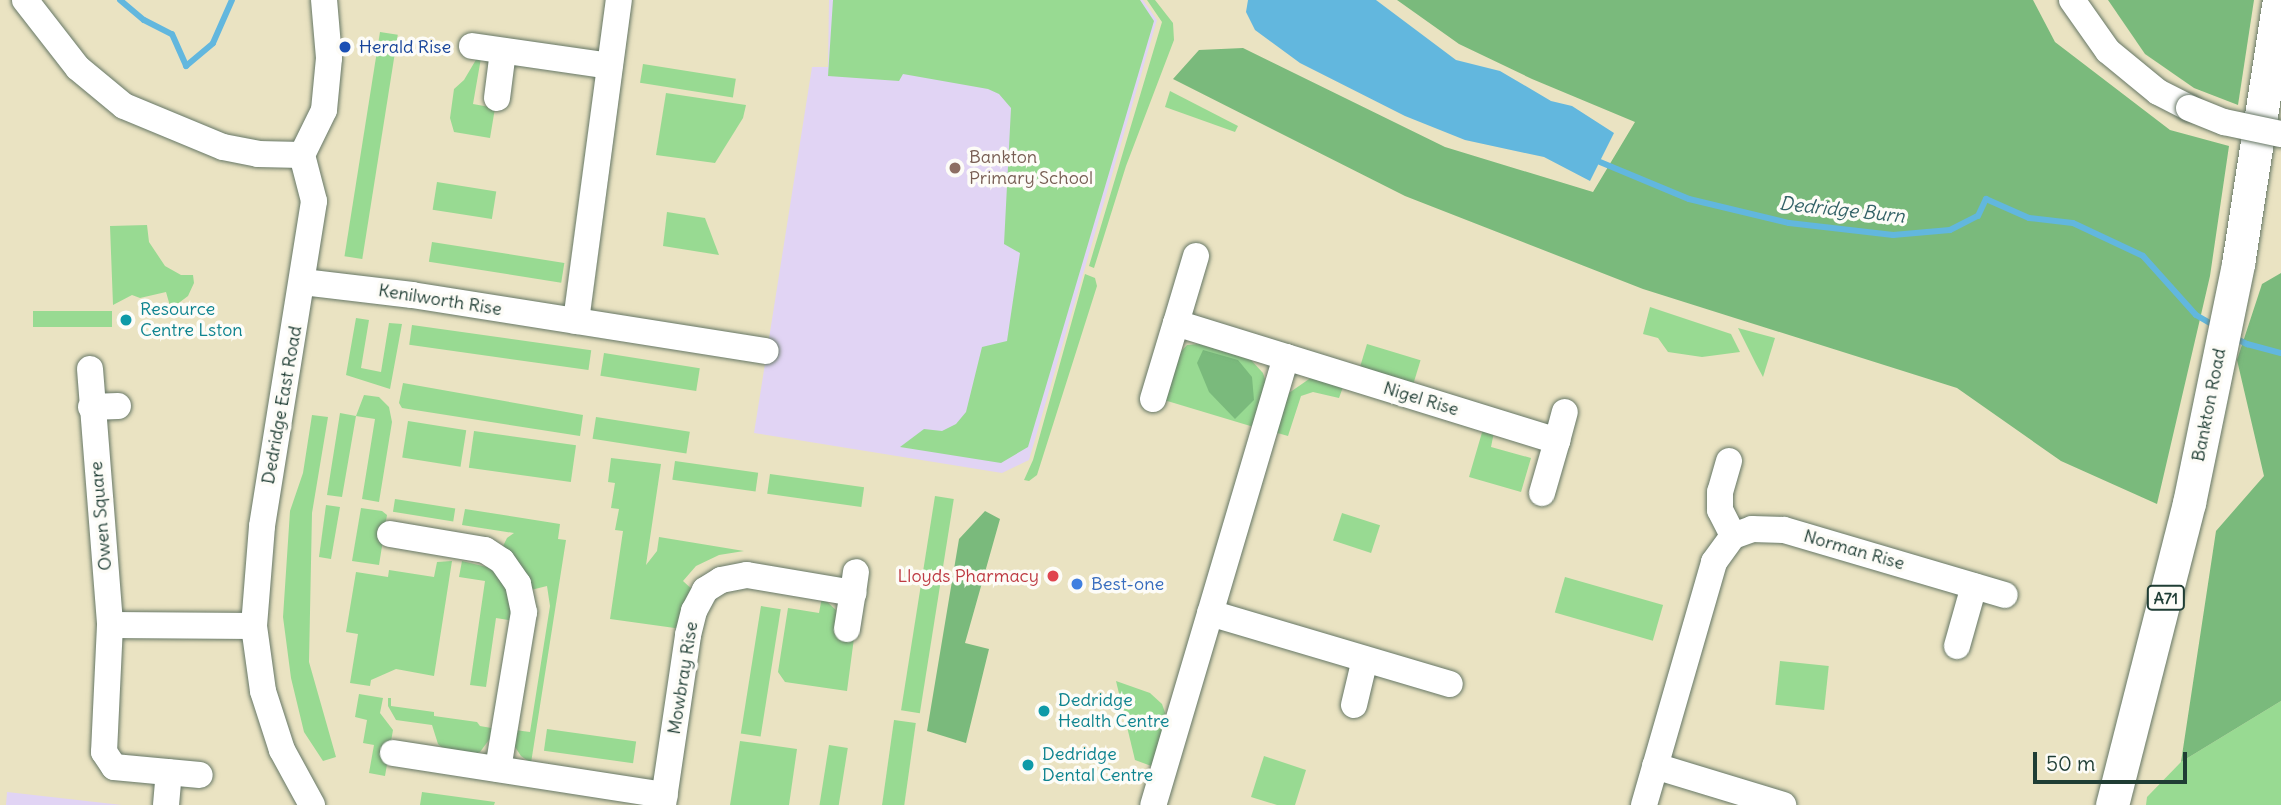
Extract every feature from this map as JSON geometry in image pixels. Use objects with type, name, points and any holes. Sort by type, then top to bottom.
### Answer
[{"type":"main road","name":"Bankton Road","points":[[2112,805],[2168,590],[2238,264],[2279,5]]},
{"type":"street","points":[[25,0],[78,68],[124,106],[223,147],[258,154],[302,155],[324,110],[329,58],[324,0]]},
{"type":"street","points":[[576,321],[619,0]]},
{"type":"street","points":[[2072,0],[2108,51],[2158,92],[2224,122],[2281,134]]},
{"type":"street","points":[[472,46],[611,66]]},
{"type":"street","points":[[496,98],[503,51]]},
{"type":"street","name":"Dedridge East Road","points":[[302,155],[314,201],[262,526],[254,626],[263,691],[282,750],[312,805]]},
{"type":"street","points":[[1153,400],[1196,256]]},
{"type":"street","name":"Kenilworth Rise","points":[[303,282],[412,295],[766,351]]},
{"type":"street","name":"Nigel Rise","points":[[1176,323],[1557,441]]},
{"type":"street","points":[[1153,805],[1286,357]]},
{"type":"street","name":"Owen Square","points":[[90,369],[110,625],[104,752],[114,767],[186,776],[166,805]]},
{"type":"street","points":[[92,407],[118,406]]},
{"type":"street","points":[[1542,493],[1565,412]]},
{"type":"street","points":[[1644,805],[1714,562],[1733,536],[1720,510],[1720,492],[1729,461]]},
{"type":"street","name":"Norman Rise","points":[[1733,536],[1752,529],[1784,530],[2005,594]]},
{"type":"street","points":[[390,534],[485,550],[502,561],[517,584],[524,612],[498,769]]},
{"type":"street","name":"Mowbray Rise","points":[[393,753],[424,746],[498,769],[664,800],[688,635],[694,611],[705,590],[721,580],[747,575],[854,582],[847,629]]},
{"type":"street","points":[[1957,646],[1975,586]]},
{"type":"street","points":[[1210,613],[1450,684]]},
{"type":"street","points":[[110,625],[254,626]]},
{"type":"street","points":[[1354,705],[1364,659]]},
{"type":"street","points":[[1655,766],[1783,805]]},
{"type":"shaded area","name":"Bankton Primary School","points":[[829,0],[1143,0],[1157,20],[1029,460],[1002,473],[754,433],[812,67],[828,67]]},
{"type":"shaded area","points":[[7,792],[122,805],[6,805]]},
{"type":"green space","points":[[833,0],[1140,0],[1154,21],[1028,447],[1001,463],[900,447],[924,429],[942,431],[956,424],[966,412],[982,347],[1007,341],[1020,253],[1004,244],[1011,108],[999,94],[988,89],[903,74],[899,81],[828,76]]},
{"type":"green space","points":[[1147,0],[1155,0],[1173,23],[1174,40],[1126,166],[1094,268],[1089,266],[1162,22]]},
{"type":"green space","points":[[1397,0],[2033,0],[2055,42],[2170,130],[2229,146],[2210,276],[2157,504],[2061,461],[1957,388],[1643,289],[1405,196],[1173,79],[1199,50],[1243,48],[1445,147],[1593,192],[1635,122],[1532,79],[1459,44]]},
{"type":"green space","points":[[2108,0],[2254,0],[2238,105],[2194,88],[2145,54]]},
{"type":"green space","points":[[380,32],[398,35],[362,259],[344,256]]},
{"type":"green space","points":[[477,58],[481,58],[473,104],[495,108],[490,138],[454,132],[450,118],[454,89],[464,80]]},
{"type":"green space","points":[[643,64],[736,79],[733,97],[640,83]]},
{"type":"green space","points":[[1170,91],[1238,126],[1235,132],[1165,107]]},
{"type":"green space","points":[[666,93],[746,105],[743,118],[715,163],[656,155]]},
{"type":"green space","points":[[437,182],[496,191],[492,219],[433,210]]},
{"type":"green space","points":[[667,212],[705,218],[719,255],[663,246]]},
{"type":"green space","points":[[147,225],[149,242],[165,266],[181,275],[193,275],[194,283],[188,296],[176,305],[170,306],[166,292],[140,298],[132,295],[113,305],[110,226]]},
{"type":"green space","points":[[432,242],[564,263],[561,283],[429,262]]},
{"type":"green space","points":[[2281,273],[2281,701],[2181,762],[2216,531],[2264,476],[2237,360],[2262,284]]},
{"type":"green space","points":[[1085,274],[1095,278],[1097,286],[1037,475],[1029,481],[1024,480],[1033,460]]},
{"type":"green space","points":[[1650,307],[1731,334],[1740,352],[1702,357],[1668,352],[1658,338],[1643,334]]},
{"type":"green space","points":[[33,311],[112,311],[112,327],[33,327]]},
{"type":"green space","points":[[356,318],[369,320],[361,368],[381,372],[389,323],[402,324],[390,389],[346,375]]},
{"type":"green space","points":[[412,325],[591,350],[588,370],[409,345]]},
{"type":"green space","points":[[1738,328],[1775,338],[1763,377],[1756,364]]},
{"type":"green space","points":[[1199,344],[1251,360],[1263,373],[1268,389],[1257,428],[1164,400],[1176,357],[1187,345]]},
{"type":"green space","points":[[1367,344],[1421,360],[1412,388],[1359,372]]},
{"type":"green space","points":[[1203,350],[1238,360],[1252,377],[1254,400],[1235,419],[1209,392],[1197,363]]},
{"type":"green space","points":[[604,353],[700,368],[696,391],[600,376]]},
{"type":"green space","points":[[1312,377],[1343,387],[1339,398],[1313,392],[1301,396],[1288,436],[1274,432],[1286,395]]},
{"type":"green space","points":[[403,383],[583,415],[580,436],[402,408],[399,403]]},
{"type":"green space","points":[[364,395],[379,397],[389,407],[392,422],[379,502],[362,499],[375,419],[356,416]]},
{"type":"green space","points":[[340,413],[356,416],[342,497],[327,495]]},
{"type":"green space","points":[[312,415],[328,417],[312,513],[309,662],[336,757],[323,761],[304,732],[291,678],[283,617],[290,511],[303,473]]},
{"type":"green space","points":[[596,417],[690,432],[686,454],[593,439]]},
{"type":"green space","points":[[408,421],[466,430],[460,467],[402,458]]},
{"type":"green space","points":[[1483,429],[1494,432],[1491,447],[1531,458],[1521,492],[1469,477]]},
{"type":"green space","points":[[474,431],[576,445],[571,482],[469,468]]},
{"type":"green space","points":[[611,458],[661,464],[646,565],[657,551],[659,537],[744,551],[719,555],[696,566],[683,581],[695,592],[682,629],[610,619],[623,531],[615,530],[619,509],[611,508],[615,483],[608,482]]},
{"type":"green space","points":[[675,461],[758,473],[756,492],[672,480]]},
{"type":"green space","points":[[770,474],[864,487],[861,507],[767,494]]},
{"type":"green space","points":[[935,496],[954,499],[920,713],[901,710]]},
{"type":"green space","points":[[395,499],[455,509],[453,521],[393,512]]},
{"type":"green space","points":[[326,505],[340,507],[331,559],[319,557]]},
{"type":"green space","points":[[361,508],[382,511],[387,515],[379,565],[352,561]]},
{"type":"green space","points":[[465,509],[560,524],[558,539],[566,540],[531,763],[521,756],[515,747],[515,730],[530,732],[550,606],[547,586],[531,590],[501,550],[507,538],[514,533],[462,525]]},
{"type":"green space","points":[[985,511],[1000,519],[965,643],[989,649],[966,743],[927,731],[959,539]]},
{"type":"green space","points":[[1342,513],[1380,525],[1371,553],[1333,541]]},
{"type":"green space","points":[[452,561],[434,676],[396,669],[371,680],[370,686],[350,683],[358,634],[346,632],[356,572],[388,577],[389,570],[434,577],[437,562]]},
{"type":"green space","points":[[462,561],[491,568],[503,580],[513,600],[514,621],[496,618],[486,687],[470,685],[485,581],[459,577]]},
{"type":"green space","points":[[1565,577],[1663,605],[1653,641],[1555,613]]},
{"type":"green space","points":[[822,597],[838,612],[834,634],[854,638],[847,691],[785,682],[778,672],[788,608],[819,613]]},
{"type":"green space","points":[[761,606],[781,609],[761,737],[741,733]]},
{"type":"green space","points":[[1780,661],[1829,666],[1824,710],[1775,705]]},
{"type":"green space","points":[[1116,681],[1150,693],[1162,704],[1168,721],[1154,767],[1135,760]]},
{"type":"green space","points":[[359,694],[383,698],[380,713],[393,730],[385,776],[369,773],[374,745],[363,743],[367,720],[355,717]]},
{"type":"green space","points":[[388,698],[391,698],[391,706],[434,712],[434,716],[477,722],[480,726],[497,729],[480,752],[467,757],[448,753],[438,744],[432,725],[396,720],[388,706]]},
{"type":"green space","points":[[2281,701],[2281,805],[2146,805],[2147,797],[2181,762]]},
{"type":"green space","points":[[894,720],[916,723],[904,805],[882,805]]},
{"type":"green space","points":[[547,729],[636,742],[633,763],[544,751]]},
{"type":"green space","points":[[740,741],[797,749],[789,805],[730,805]]},
{"type":"green space","points":[[829,745],[848,748],[839,805],[819,805]]},
{"type":"green space","points":[[1264,756],[1306,770],[1295,805],[1277,805],[1251,797]]},
{"type":"green space","points":[[422,792],[495,802],[494,805],[420,805]]},
{"type":"water","points":[[1248,0],[1376,0],[1456,60],[1500,71],[1551,101],[1572,106],[1614,133],[1590,181],[1544,157],[1465,140],[1405,116],[1300,63],[1255,30],[1246,12]]},
{"type":"waterway","name":"Dedridge Burn","points":[[120,0],[144,20],[172,34],[186,66],[213,43],[232,0]]},
{"type":"waterway","name":"Dedridge Burn","points":[[1600,162],[1689,199],[1789,223],[1893,235],[1950,230],[1978,216],[1986,199],[2029,218],[2073,223],[2143,256],[2196,315],[2215,326]]},
{"type":"waterway","name":"Dedridge Burn","points":[[2233,337],[2247,344],[2281,353]]},
{"type":"place","name":"Herald Rise","points":[[345,47]]},
{"type":"place","name":"Bankton Primary School","points":[[955,168]]},
{"type":"place","name":"Resource Centre Lston","points":[[126,320]]},
{"type":"place","name":"Lloyds Pharmacy","points":[[1053,576]]},
{"type":"place","name":"Best-one","points":[[1077,584]]},
{"type":"place","name":"Dedridge Health Centre","points":[[1044,711]]},
{"type":"place","name":"Dedridge Dental Centre","points":[[1028,765]]}]
